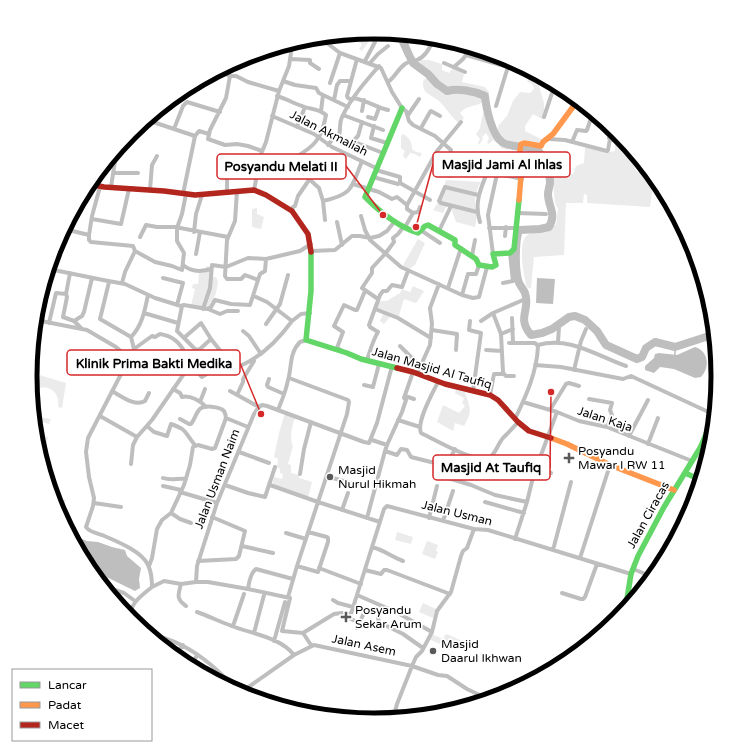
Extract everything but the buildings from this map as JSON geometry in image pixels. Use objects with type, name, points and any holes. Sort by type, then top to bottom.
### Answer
[{"type":"street","points":[[365,61],[375,42],[374,39]]},
{"type":"street","points":[[327,42],[340,53],[379,66],[382,69],[392,92],[408,115],[411,123],[435,136],[451,150],[451,155],[457,159],[487,173],[478,195],[477,212],[480,222]]},
{"type":"street","points":[[388,82],[406,63],[423,56],[431,44]]},
{"type":"street","points":[[370,63],[388,46]]},
{"type":"street","points":[[254,190],[258,163],[290,59],[291,50]]},
{"type":"street","points":[[330,83],[340,53]]},
{"type":"street","points":[[454,67],[466,55],[508,67],[496,106]]},
{"type":"street","points":[[356,58],[347,97],[364,100],[379,108],[388,110]]},
{"type":"street","points":[[290,59],[310,60],[311,64],[319,70]]},
{"type":"street","points":[[444,63],[465,72]]},
{"type":"street","points":[[338,138],[341,132],[340,122],[348,106],[379,66]]},
{"type":"street","points":[[226,74],[230,76],[236,76],[305,107],[321,111],[325,114],[326,117],[319,138],[297,157],[309,180],[318,186],[323,202],[325,220]]},
{"type":"street","points":[[208,136],[226,98],[230,76]]},
{"type":"street","points":[[283,81],[298,86],[316,88],[319,93],[348,106]]},
{"type":"street","points":[[334,100],[337,85],[340,81],[350,82]]},
{"type":"street","points":[[544,117],[554,91]]},
{"type":"street","points":[[321,111],[323,95]]},
{"type":"street","points":[[408,115],[419,99]]},
{"type":"street","points":[[362,111],[364,100]]},
{"type":"street","points":[[174,129],[183,106],[187,102],[220,112]]},
{"type":"street","points":[[493,254],[510,253],[514,249],[522,179],[518,162],[520,147],[524,143],[540,146],[548,139],[574,105]]},
{"type":"street","points":[[297,127],[305,107]]},
{"type":"street","points":[[368,117],[373,120],[375,119],[379,108]]},
{"type":"street","points":[[402,108],[365,196],[395,221],[416,233],[427,225],[455,240],[455,244],[476,259],[479,265],[476,274],[468,274],[462,294]]},
{"type":"street","points":[[421,128],[430,112],[440,116]]},
{"type":"street","points":[[343,115],[384,130]]},
{"type":"street","name":"Jalan Akmaliah","points":[[272,116],[319,138],[328,145],[376,169],[400,177],[400,183]]},
{"type":"street","points":[[572,142],[577,130],[587,130],[591,118]]},
{"type":"street","points":[[153,122],[194,136]]},
{"type":"street","points":[[328,145],[334,137],[348,144],[358,136],[362,122]]},
{"type":"street","points":[[407,205],[435,155],[461,122]]},
{"type":"street","points":[[374,126],[371,138],[387,143]]},
{"type":"street","points":[[100,187],[92,219],[89,240],[91,242],[131,246],[135,251],[146,258],[182,270],[184,253],[177,239],[177,228],[182,214],[194,136],[200,131],[208,136],[209,140],[225,146],[237,144],[262,151]]},
{"type":"street","points":[[548,139],[572,142],[607,151],[610,135]]},
{"type":"street","points":[[609,138],[616,141]]},
{"type":"street","points":[[352,141],[383,153]]},
{"type":"street","points":[[469,164],[476,156],[482,153],[512,158],[518,162]]},
{"type":"street","points":[[479,265],[487,267],[495,266],[488,215],[495,188],[497,174],[494,173],[498,155]]},
{"type":"street","points":[[150,190],[151,169],[157,156]]},
{"type":"street","points":[[450,176],[457,159]]},
{"type":"street","points":[[111,188],[115,161]]},
{"type":"street","points":[[323,202],[344,195],[350,190],[362,161]]},
{"type":"street","points":[[227,169],[227,192]]},
{"type":"street","points":[[114,173],[138,173]]},
{"type":"street","points":[[497,174],[522,179]]},
{"type":"street","points":[[373,177],[391,183],[400,183],[430,200]]},
{"type":"street","points":[[292,211],[298,196],[309,180]]},
{"type":"street","points":[[353,184],[379,192],[392,199],[397,197],[407,205],[407,209],[413,213]]},
{"type":"street","points":[[96,186],[202,195],[254,190],[266,195],[292,211],[306,231],[311,244],[312,276],[310,313],[306,340],[300,342],[293,352],[289,378],[278,410]]},
{"type":"street","points":[[477,212],[440,202],[445,188],[478,195]]},
{"type":"street","points":[[92,219],[121,224],[129,189]]},
{"type":"street","points":[[238,191],[236,221],[228,237],[225,276],[226,278],[241,278],[245,275],[258,280]]},
{"type":"street","points":[[194,232],[196,214],[202,195]]},
{"type":"street","points":[[439,231],[451,206]]},
{"type":"street","points":[[378,299],[362,288],[372,273],[372,268],[394,242],[393,239],[413,213],[418,212],[420,207]]},
{"type":"street","points":[[517,213],[546,214]]},
{"type":"street","points":[[361,216],[370,240],[401,267],[462,294],[473,298],[479,297],[487,267]]},
{"type":"street","points":[[311,251],[332,251],[352,236],[370,238],[379,236],[383,234],[395,221]]},
{"type":"street","points":[[337,222],[342,245]]},
{"type":"street","points":[[140,237],[145,225],[177,228],[194,232],[205,232],[228,237]]},
{"type":"street","points":[[505,236],[506,227]]},
{"type":"street","points":[[489,228],[516,228]]},
{"type":"street","points":[[422,230],[440,243]]},
{"type":"street","points":[[70,231],[89,235]]},
{"type":"street","points":[[196,254],[200,232]]},
{"type":"street","points":[[472,256],[475,240]]},
{"type":"street","points":[[205,309],[210,288],[211,266],[226,267],[248,258],[266,259],[300,251],[311,244]]},
{"type":"street","points":[[448,288],[461,248]]},
{"type":"street","points":[[122,283],[125,272],[135,251]]},
{"type":"street","points":[[504,283],[513,281],[510,253]]},
{"type":"street","points":[[205,309],[211,307],[215,300],[249,306],[254,296],[260,274],[265,271],[266,259]]},
{"type":"street","points":[[183,266],[193,271],[204,271],[211,269]]},
{"type":"street","points":[[54,270],[109,282],[122,283],[148,295],[180,306],[184,305],[205,309],[220,314],[227,311],[238,311]]},
{"type":"street","points":[[365,291],[356,310],[343,305],[334,326],[343,332],[337,348],[365,360],[372,347],[372,340],[378,332],[369,326],[378,299],[383,291],[387,291],[392,285],[402,287],[408,271]]},
{"type":"street","points":[[70,273],[64,318],[74,321],[82,329]]},
{"type":"street","points":[[266,324],[281,302],[288,275]]},
{"type":"street","points":[[74,321],[82,316],[84,312],[92,278]]},
{"type":"street","points":[[162,278],[183,283],[177,331],[185,337],[196,350],[200,349],[211,339]]},
{"type":"street","points":[[109,282],[100,319],[131,337],[134,349]]},
{"type":"street","points":[[367,518],[387,445],[405,404],[405,396],[415,373],[426,356],[432,330],[430,308],[439,284]]},
{"type":"street","points":[[49,323],[56,293],[66,294]]},
{"type":"street","points":[[131,337],[144,313],[148,295]]},
{"type":"street","points":[[254,296],[267,302],[292,321]]},
{"type":"street","points":[[481,320],[523,300]]},
{"type":"street","points":[[375,309],[398,318],[431,338]]},
{"type":"street","points":[[144,313],[178,323]]},
{"type":"street","points":[[189,342],[180,355],[202,377],[210,372],[234,368],[261,354],[273,344],[292,321],[301,314],[310,313]]},
{"type":"street","points":[[493,313],[501,334],[503,373]]},
{"type":"street","points":[[512,318],[513,329],[511,343],[535,343],[538,345],[546,342],[558,342],[587,349],[611,361],[626,366]]},
{"type":"street","points":[[42,321],[82,329],[100,337],[116,347],[129,358]]},
{"type":"street","points":[[470,321],[469,330],[481,333],[474,391]]},
{"type":"street","points":[[185,337],[201,323],[211,339],[234,368]]},
{"type":"street","points":[[558,342],[559,327]]},
{"type":"street","points":[[501,334],[513,329]]},
{"type":"street","points":[[574,370],[579,347],[586,329]]},
{"type":"street","points":[[432,330],[457,334],[456,350]]},
{"type":"street","points":[[243,331],[249,336],[261,354]]},
{"type":"street","points":[[149,566],[137,553],[113,540],[87,529],[86,525],[94,502],[94,494],[89,478],[86,448],[88,438],[134,349],[150,337],[156,337],[160,334],[174,338],[183,349]]},
{"type":"street","name":"Jalan Masjid Al Taufiq","points":[[306,340],[365,360],[415,373],[438,382],[490,395],[504,406],[516,420],[529,431],[567,444],[610,465],[674,490]]},
{"type":"street","points":[[438,382],[426,407],[420,427],[421,433],[474,458],[488,459],[492,456],[503,438],[508,434],[516,420],[530,383],[538,345]]},
{"type":"street","points":[[400,346],[420,367]]},
{"type":"street","points":[[486,350],[502,351]]},
{"type":"street","points":[[237,395],[243,379],[254,361]]},
{"type":"street","points":[[364,385],[373,387],[379,364]]},
{"type":"street","points":[[131,464],[137,437],[164,403],[190,365]]},
{"type":"street","points":[[535,365],[553,366],[623,379],[631,376],[710,413]]},
{"type":"street","points":[[230,391],[258,407],[264,405],[368,443],[372,440],[392,366]]},
{"type":"street","points":[[490,395],[494,374],[503,373],[506,376],[514,376]]},
{"type":"street","points":[[289,378],[349,401],[347,414],[293,579],[282,631],[303,633],[334,614],[342,613],[350,615],[351,619],[360,623]]},
{"type":"street","points":[[269,379],[267,385],[268,387],[284,394]]},
{"type":"street","points":[[550,410],[566,384],[569,383],[579,386]]},
{"type":"street","points":[[174,389],[180,393],[182,397],[186,396],[200,402],[206,407]]},
{"type":"street","points":[[200,402],[205,389]]},
{"type":"street","points":[[112,391],[129,400],[140,403],[145,401],[150,393]]},
{"type":"street","points":[[405,396],[414,399]]},
{"type":"street","points":[[589,399],[612,403],[610,410],[612,415],[607,427]]},
{"type":"street","points":[[629,436],[648,400]]},
{"type":"street","name":"Jalan Kaja","points":[[523,402],[557,412],[579,421],[607,427],[692,461]]},
{"type":"street","points":[[147,426],[154,432],[167,436],[171,424],[182,428],[188,433],[190,439],[195,445],[212,449],[215,448],[226,418],[221,409],[206,407],[199,410],[196,418],[191,424],[180,419]]},
{"type":"street","name":"Jalan Usman Naim","points":[[196,582],[196,566],[212,517],[248,427],[258,407]]},
{"type":"street","points":[[539,470],[541,455],[557,412]]},
{"type":"street","points":[[100,416],[137,437]]},
{"type":"street","points":[[226,418],[248,427]]},
{"type":"street","points":[[648,444],[658,418]]},
{"type":"street","points":[[398,420],[420,427]]},
{"type":"street","points":[[300,474],[304,449],[311,422]]},
{"type":"street","name":"Jalan Ciracas","points":[[627,600],[632,572],[647,539],[674,490],[706,439]]},
{"type":"street","points":[[372,440],[387,445]]},
{"type":"street","points":[[152,587],[149,566],[154,553],[157,529],[162,520],[171,513],[181,491],[186,479],[192,449],[195,445]]},
{"type":"street","points":[[700,448],[704,450]]},
{"type":"street","points":[[385,451],[397,455],[401,449],[407,450],[411,457],[447,466]]},
{"type":"street","points":[[455,449],[447,466],[446,476],[498,496],[527,502]]},
{"type":"street","points":[[239,452],[269,463]]},
{"type":"street","points":[[580,558],[610,465]]},
{"type":"street","points":[[225,485],[264,498],[270,485],[275,467]]},
{"type":"street","points":[[515,539],[524,513],[534,473],[539,470],[551,473]]},
{"type":"street","points":[[685,473],[696,478]]},
{"type":"street","points":[[163,478],[171,480],[180,478],[186,479]]},
{"type":"street","points":[[333,478],[357,485]]},
{"type":"street","points":[[553,550],[570,482]]},
{"type":"street","points":[[270,485],[380,522]]},
{"type":"street","points":[[163,486],[217,503]]},
{"type":"street","points":[[429,518],[437,486]]},
{"type":"street","points":[[443,522],[453,491]]},
{"type":"street","points":[[342,510],[348,493]]},
{"type":"street","points":[[94,502],[121,507]]},
{"type":"street","points":[[485,502],[524,513]]},
{"type":"street","name":"Jalan Usman","points":[[350,615],[384,509],[389,506],[443,522],[474,529],[488,530],[597,564],[632,572]]},
{"type":"street","points":[[171,513],[180,520],[191,523]]},
{"type":"street","points":[[198,561],[238,558],[239,556],[245,534],[244,530],[212,517]]},
{"type":"street","points":[[395,713],[398,700],[416,657],[432,632],[437,611],[450,594],[463,551],[467,548],[474,529]]},
{"type":"street","points":[[297,566],[318,572],[328,538],[308,532]]},
{"type":"street","points":[[286,533],[306,539]]},
{"type":"street","points":[[242,546],[273,553]]},
{"type":"street","points":[[372,547],[383,550],[388,555],[403,561]]},
{"type":"street","points":[[562,593],[583,599],[588,591],[597,564]]},
{"type":"street","points":[[319,568],[361,584]]},
{"type":"street","points":[[248,589],[250,578],[255,569],[293,579]]},
{"type":"street","points":[[365,570],[381,574],[384,570],[387,570],[450,594]]},
{"type":"street","points":[[632,572],[647,575]]},
{"type":"street","points":[[131,610],[136,601],[152,587],[164,581],[181,584],[208,582],[288,597]]},
{"type":"street","points":[[181,584],[178,597],[179,601],[186,606]]},
{"type":"street","points":[[114,590],[136,601]]},
{"type":"street","points":[[233,626],[244,594]]},
{"type":"street","points":[[254,633],[264,595]]},
{"type":"street","points":[[357,595],[432,632]]},
{"type":"street","points":[[333,600],[353,607]]},
{"type":"street","points":[[274,641],[285,602]]},
{"type":"street","points":[[382,606],[378,618],[379,622],[403,634],[423,648]]},
{"type":"street","points":[[197,612],[274,641],[290,649],[294,655]]},
{"type":"street","points":[[357,628],[363,615]]},
{"type":"street","points":[[246,689],[311,645],[303,633]]},
{"type":"street","points":[[159,635],[183,645],[226,679]]},
{"type":"street","points":[[178,651],[183,645]]},
{"type":"street","name":"Jalan Asem","points":[[311,645],[320,645],[412,666],[438,675],[450,677],[482,696]]},
{"type":"street","points":[[194,661],[197,655]]},
{"type":"shaded area","points":[[353,40],[370,40],[362,51],[359,49],[362,44]]},
{"type":"shaded area","points":[[422,60],[429,60],[442,64],[442,70],[449,73],[453,68],[464,74],[462,82],[485,87],[489,94],[487,97],[473,90],[453,90],[445,88],[428,71],[419,65],[419,62]]},
{"type":"shaded area","points":[[529,78],[538,81],[544,103],[544,111],[542,119],[533,114],[525,126],[525,131],[543,140],[541,148],[523,140],[517,143],[503,139],[498,130],[498,126],[507,116],[513,101],[520,92],[530,93],[534,89],[533,85],[527,81]]},
{"type":"shaded area","points":[[425,79],[432,82],[438,90],[442,92],[477,95],[484,102],[463,110],[460,113],[464,118],[459,123],[437,99],[426,92],[423,84]]},
{"type":"shaded area","points":[[486,112],[493,133],[499,141],[509,146],[508,150],[501,148],[499,144],[493,140],[489,144],[487,143],[489,138],[486,133],[482,137],[483,139],[479,145],[478,143],[480,139],[476,134],[480,128],[483,113]]},
{"type":"shaded area","points":[[403,134],[410,140],[412,149],[416,152],[422,153],[420,157],[410,153],[406,159],[403,156],[405,151],[401,148],[401,136]]},
{"type":"shaded area","points":[[615,143],[620,145],[635,162],[634,167],[637,172],[643,172],[653,186],[650,207],[587,203],[587,195],[584,194],[583,203],[566,203],[564,255],[534,257],[531,288],[527,287],[522,259],[523,243],[525,238],[529,234],[551,230],[556,224],[558,209],[555,203],[549,162],[556,162],[560,174],[573,174],[576,166],[584,163],[585,147],[611,152],[615,151]]},
{"type":"shaded area","points":[[446,180],[481,182],[475,200],[475,227],[456,222],[451,208],[446,207],[443,213],[433,210],[439,201]]},
{"type":"shaded area","points":[[257,208],[257,214],[264,217],[261,229],[252,227],[252,209]]},
{"type":"shaded area","points":[[418,239],[425,243],[415,265],[409,269],[403,265]]},
{"type":"shaded area","points":[[206,266],[212,267],[212,276],[217,278],[218,281],[212,303],[206,308],[191,305],[195,289],[192,288],[193,284],[198,284],[199,273],[205,273]]},
{"type":"shaded area","points":[[537,278],[555,279],[553,304],[536,303]]},
{"type":"shaded area","points":[[413,286],[424,291],[417,302],[415,303],[404,299],[398,319],[390,317],[384,324],[380,321],[383,314],[375,310],[379,301],[387,301],[400,293],[402,289],[410,292]]},
{"type":"shaded area","points":[[695,347],[703,352],[707,360],[706,369],[701,377],[695,378],[674,369],[660,367],[654,373],[645,370],[645,366],[654,358],[655,354],[677,355]]},
{"type":"shaded area","points":[[37,374],[66,383],[62,408],[58,407],[57,396],[54,392],[46,387],[38,389]]},
{"type":"shaded area","points":[[456,390],[465,392],[470,413],[464,426],[455,423],[453,431],[437,422],[443,405],[459,413],[465,406],[462,403],[464,398],[455,393]]},
{"type":"shaded area","points":[[285,413],[295,418],[291,436],[293,446],[288,464],[291,465],[291,473],[299,475],[299,478],[312,482],[308,498],[272,486],[274,477],[282,479],[283,474],[280,473],[280,469],[277,467],[278,459],[274,457]]},
{"type":"shaded area","points":[[40,417],[51,419],[49,424],[40,422]]},
{"type":"shaded area","points":[[42,436],[48,437],[45,449]]},
{"type":"shaded area","points":[[60,499],[66,500],[64,508]]},
{"type":"shaded area","points":[[397,532],[413,537],[411,544],[395,540]]},
{"type":"shaded area","points":[[78,537],[125,550],[127,556],[141,568],[139,579],[140,588],[135,591],[102,575]]},
{"type":"shaded area","points":[[427,541],[438,545],[436,551],[438,552],[435,559],[422,554]]},
{"type":"shaded area","points":[[423,603],[436,609],[433,618],[419,612]]},
{"type":"shaded area","points":[[432,634],[443,639],[447,634],[464,642],[469,641],[467,648],[453,643],[449,648],[429,639]]},
{"type":"waterway","points":[[403,41],[413,63],[447,91],[466,90],[485,96],[492,128],[498,139],[509,145],[534,149],[544,158],[550,179],[548,199],[552,214],[551,222],[549,227],[519,230],[516,247],[516,269],[518,280],[525,293],[526,299],[524,318],[527,329],[531,335],[552,329],[569,317],[575,316],[585,320],[597,331],[606,345],[637,359],[642,357],[646,348],[655,342],[675,347],[709,336]]},
{"type":"waterway","points":[[675,347],[675,355]]},
{"type":"traffic: fast","points":[[402,108],[365,197],[383,213],[397,223],[418,233],[428,225],[455,240],[455,245],[476,259],[479,265],[492,267],[496,265],[493,254],[510,253],[514,249],[519,200]]},
{"type":"traffic: fast","points":[[311,252],[311,291],[306,340],[361,359],[397,368]]},
{"type":"traffic: fast","points":[[627,600],[631,574],[638,556],[664,507],[700,448],[708,431]]},
{"type":"traffic: fast","points":[[685,473],[696,478]]},
{"type":"traffic: slow","points":[[519,200],[521,176],[518,162],[521,144],[524,143],[541,146],[543,142],[553,134],[574,105]]},
{"type":"traffic: slow","points":[[551,438],[567,444],[610,465],[674,490]]},
{"type":"traffic: jam","points":[[97,186],[195,195],[254,190],[266,195],[292,211],[308,234],[311,252]]},
{"type":"traffic: jam","points":[[397,368],[413,372],[445,384],[490,395],[498,400],[518,422],[529,431],[551,438]]},
{"type":"place","name":"Posyandu Melati II","points":[[383,215]]},
{"type":"place","name":"Masjid Jami Al Ihlas","points":[[416,227]]},
{"type":"place","name":"Masjid At Taufiq","points":[[551,392]]},
{"type":"place","name":"Klinik Prima Bakti Medika","points":[[261,414]]},
{"type":"place","name":"Posyandu Mawar I RW 11","points":[[569,458]]},
{"type":"place","name":"Masjid Nurul Hikmah","points":[[330,477]]},
{"type":"place","name":"Posyandu Sekar Arum","points":[[346,617]]},
{"type":"place","name":"Masjid Daarul Ikhwan","points":[[433,651]]}]
